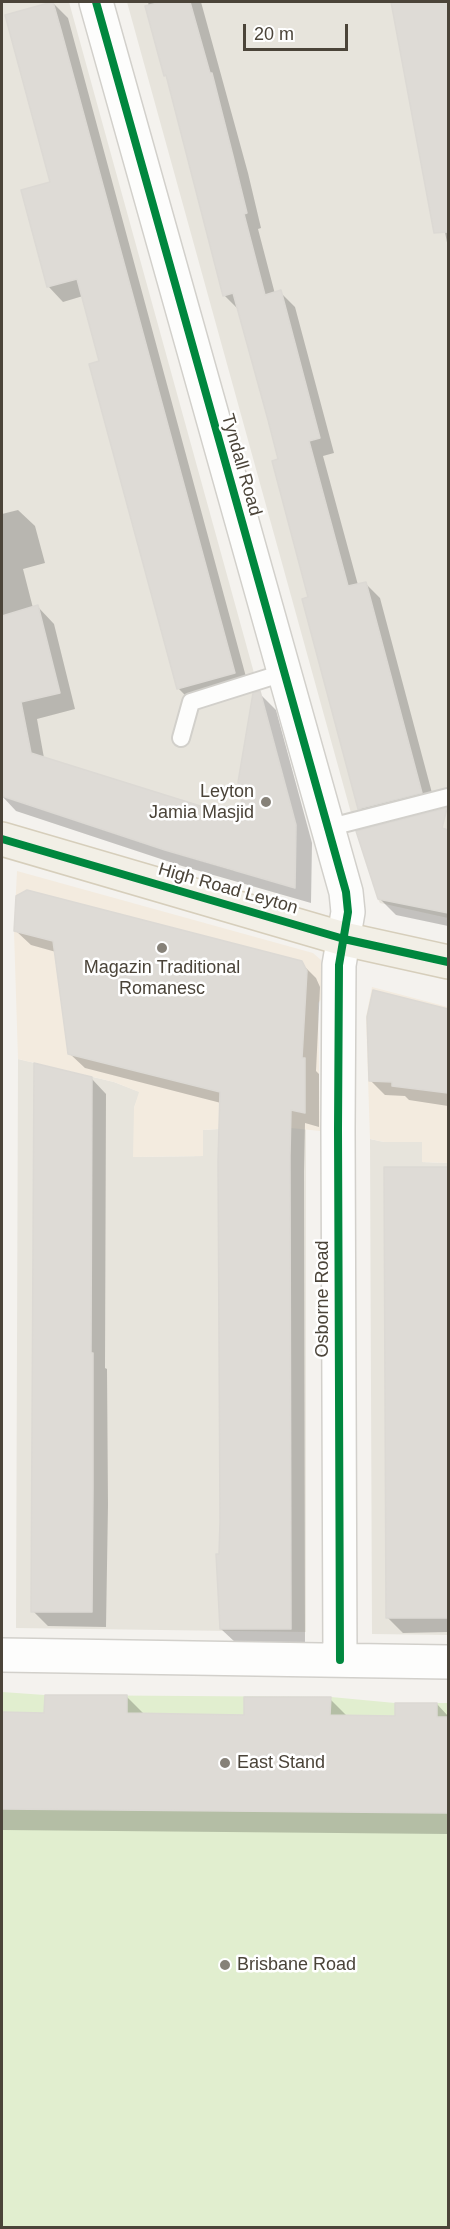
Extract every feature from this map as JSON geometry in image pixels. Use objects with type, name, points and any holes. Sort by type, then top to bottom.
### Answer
[{"type":"main road","name":"High Road Leyton","points":[[2,839],[344,939],[448,962]]},
{"type":"street","name":"Tyndall Road","points":[[96,2],[346,892],[348,912],[344,939]]},
{"type":"street","name":"Osborne Road","points":[[340,1660],[338,1129],[339,965],[344,939]]},
{"type":"street","points":[[2,1655],[448,1662]]},
{"type":"lane","points":[[181,738],[191,702],[284,673]]},
{"type":"lane","points":[[327,828],[448,797]]},
{"type":"shaded area","points":[[2,2],[69,2],[262,702],[251,705],[238,782],[245,821],[234,871],[2,796]]},
{"type":"shaded area","points":[[127,2],[448,2],[448,918],[380,903],[378,899],[356,831]]},
{"type":"shaded area","points":[[17,871],[313,953],[321,960],[325,995],[318,1003],[320,1131],[254,1121],[203,1130],[203,1156],[133,1157],[134,1108],[139,1092],[114,1082],[18,1059],[14,931]]},
{"type":"shaded area","points":[[372,987],[448,1007],[448,1163],[422,1162],[422,1142],[384,1142],[370,1139],[366,1017]]},
{"type":"shaded area","points":[[18,1059],[114,1082],[140,1092],[134,1108],[134,1157],[203,1156],[203,1130],[254,1121],[291,1128],[306,1128],[306,1632],[16,1628]]},
{"type":"shaded area","points":[[370,1139],[384,1142],[423,1142],[422,1162],[448,1163],[448,1635],[372,1634]]},
{"type":"green space","name":"Brisbane Road","points":[[2,1692],[45,1695],[331,1697],[395,1703],[448,1703],[448,2227],[2,2227]]},
{"type":"building","points":[[53,2],[235,673],[177,689],[89,364],[99,361],[77,279],[47,287],[21,190],[50,182],[5,15]]},
{"type":"building","points":[[162,2],[190,2],[210,73],[212,73],[265,295],[281,290],[320,438],[309,441],[348,586],[366,582],[422,793],[358,809],[302,599],[308,597],[272,461],[278,459],[268,420],[233,293],[223,296],[166,75],[164,76],[145,6]]},
{"type":"building","points":[[391,2],[448,2],[448,232],[434,233]]},
{"type":"building","points":[[38,605],[60,693],[21,702],[31,753],[245,820],[238,782],[253,693],[260,691],[296,825],[295,888],[165,850],[2,796],[2,616]]},
{"type":"building","points":[[447,808],[442,828],[448,830],[448,913],[378,899],[356,831]]},
{"type":"building","points":[[27,890],[302,961],[307,971],[302,1058],[305,1058],[305,1113],[291,1110],[291,1629],[220,1629],[216,1554],[219,1554],[220,1522],[218,1161],[220,1092],[68,1054],[53,941],[14,931],[16,896]]},
{"type":"building","points":[[373,990],[448,1009],[448,1093],[392,1086],[392,1082],[369,1081],[367,1017]]},
{"type":"building","points":[[34,1063],[92,1077],[92,1612],[31,1612]]},
{"type":"building","points":[[384,1167],[448,1167],[448,1618],[386,1618]]},
{"type":"building","name":"East Stand","points":[[45,1695],[127,1695],[127,1713],[244,1715],[244,1697],[331,1697],[330,1715],[395,1716],[395,1703],[437,1703],[437,1717],[448,1717],[448,1813],[2,1809],[2,1712],[44,1713]]},
{"type":"cycle path","points":[[96,2],[346,892],[348,912],[339,965],[340,1660]]},
{"type":"cycle path","points":[[2,839],[344,939],[448,962]]},
{"type":"place","name":"Leyton Jamia Masjid","points":[[266,802]]},
{"type":"place","name":"Magazin Traditional Romanesc","points":[[162,948]]},
{"type":"place","name":"East Stand","points":[[225,1763]]},
{"type":"place","name":"Brisbane Road","points":[[225,1965]]}]
